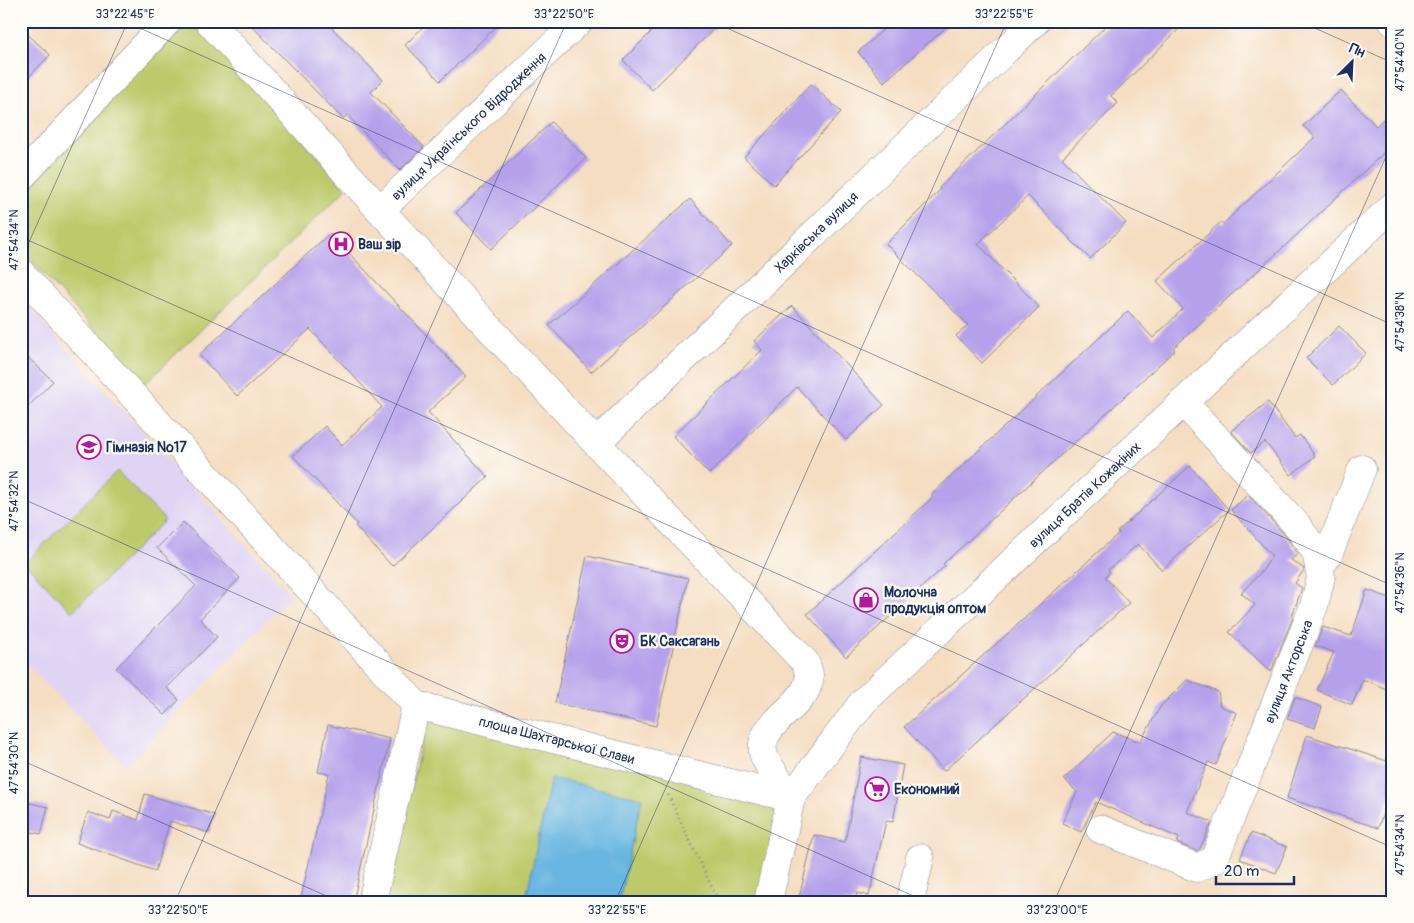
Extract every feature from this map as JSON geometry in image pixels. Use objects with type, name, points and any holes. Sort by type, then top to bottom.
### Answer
[{"type":"street","points":[[21,177],[168,21]]},
{"type":"street","points":[[209,21],[380,210],[596,443],[805,662],[809,674],[809,683],[804,694],[768,730],[764,740],[763,752],[769,765],[791,798],[768,902]]},
{"type":"street","name":"вулиця Українського Відродження","points":[[380,210],[579,21]]},
{"type":"street","name":"Харківська вулиця","points":[[596,443],[1036,21]]},
{"type":"street","name":"вулиця Братів Кожакіних","points":[[791,798],[863,702],[1393,206]]},
{"type":"street","points":[[21,273],[416,705],[372,902]]},
{"type":"street","name":"вулиця Акторська","points":[[1100,829],[1198,868],[1214,860],[1314,606],[1321,577],[1316,552],[1297,525],[1183,402]]},
{"type":"street","points":[[1319,567],[1328,555],[1362,469]]},
{"type":"street","name":"площа Шахтарської Слави","points":[[416,705],[791,798]]},
{"type":"street","points":[[910,902],[920,858]]},
{"type":"path","points":[[652,763],[719,902]]},
{"type":"shaded area","name":"Гімназія №17","points":[[21,299],[291,595],[126,766],[21,658]]},
{"type":"green space","points":[[192,27],[208,33],[346,189],[145,384],[21,250],[21,198],[174,29]]},
{"type":"green space","points":[[117,471],[165,520],[72,612],[25,563]]},
{"type":"green space","points":[[427,718],[784,801],[761,902],[385,902]]},
{"type":"water","points":[[551,778],[642,798],[619,902],[525,902]]},
{"type":"building","points":[[247,21],[325,21],[383,80],[371,92],[424,147],[400,170],[347,115],[343,119]]},
{"type":"building","points":[[429,21],[502,21],[440,81],[405,45]]},
{"type":"building","points":[[662,21],[722,21],[652,90],[623,60]]},
{"type":"building","points":[[893,21],[953,21],[884,82],[858,52]]},
{"type":"building","points":[[1111,21],[1187,21],[1111,96],[1118,103],[1062,158],[1126,223],[1090,259],[1028,196],[978,244],[1039,307],[982,363],[956,336],[968,325],[886,244],[940,190],[939,188]]},
{"type":"building","points":[[21,28],[50,55],[21,85]]},
{"type":"building","points":[[811,84],[841,112],[774,185],[744,157]]},
{"type":"building","points":[[1341,90],[1376,126],[1383,119],[1393,129],[1393,144],[1173,348],[1175,350],[943,564],[945,566],[846,657],[807,614],[1128,311],[1153,338],[1183,309],[1157,281],[1221,222],[1223,224],[1315,137],[1303,126]]},
{"type":"building","points":[[551,122],[586,158],[491,249],[456,213]]},
{"type":"building","points":[[690,199],[732,246],[591,372],[549,325]]},
{"type":"building","points":[[330,233],[466,377],[428,412],[488,477],[392,566],[355,526],[357,524],[293,456],[325,426],[342,445],[382,407],[310,329],[237,396],[199,355]]},
{"type":"building","points":[[792,306],[884,405],[846,440],[797,387],[709,474],[673,436],[762,350],[754,341]]},
{"type":"building","points":[[1339,326],[1366,353],[1333,385],[1306,358]]},
{"type":"building","points":[[21,351],[53,381],[21,414]]},
{"type":"building","points":[[1268,402],[1295,438],[1300,435],[1315,456],[1291,475],[1265,442],[1251,453],[1231,431]]},
{"type":"building","points":[[1190,466],[1229,510],[1162,570],[1138,544],[1108,570],[1110,572],[1105,577],[1129,603],[944,771],[904,727],[1119,533],[1117,532]]},
{"type":"building","points":[[1248,495],[1285,535],[1298,554],[1291,560],[1304,570],[1295,583],[1302,588],[1293,617],[1271,672],[1229,632],[1255,605],[1241,593],[1263,570],[1272,556],[1231,510]]},
{"type":"building","points":[[183,522],[240,578],[200,619],[217,637],[167,688],[179,700],[165,715],[116,668],[196,586],[157,548]]},
{"type":"building","name":"БК Саксагань","points":[[587,556],[688,578],[656,726],[555,703]]},
{"type":"building","points":[[1367,590],[1393,599],[1393,692],[1363,679],[1352,705],[1317,690],[1334,652],[1315,646],[1323,627],[1351,636]]},
{"type":"building","points":[[1187,680],[1218,692],[1220,706],[1237,713],[1216,765],[1208,762],[1187,812],[1212,822],[1200,849],[1197,851],[1177,843],[1179,838],[1096,802],[1081,832],[1062,823],[1077,792],[1064,779],[1113,732],[1140,742],[1161,706]]},
{"type":"building","points":[[1295,697],[1322,707],[1315,728],[1287,719]]},
{"type":"building","points":[[328,725],[390,739],[353,902],[300,902],[329,774],[318,772]]},
{"type":"building","points":[[1307,735],[1393,763],[1393,785],[1378,828],[1287,798]]},
{"type":"building","points":[[861,757],[903,765],[893,822],[886,821],[869,896],[857,893],[855,902],[798,902],[814,835],[845,842]]},
{"type":"building","points":[[145,794],[215,815],[209,833],[170,821],[155,871],[77,843],[88,812],[110,820],[113,811],[138,820]]},
{"type":"building","points":[[21,801],[48,807],[41,834],[21,830]]},
{"type":"building","points":[[1251,833],[1287,847],[1276,873],[1240,859]]},
{"type":"place","name":"Ваш зір","points":[[341,244]]},
{"type":"place","name":"Гімназія №17","points":[[89,447]]},
{"type":"place","name":"Молочна продукція оптом","points":[[866,600]]},
{"type":"place","name":"БК Саксагань","points":[[622,641]]},
{"type":"place","name":"Економний","points":[[877,789]]}]
